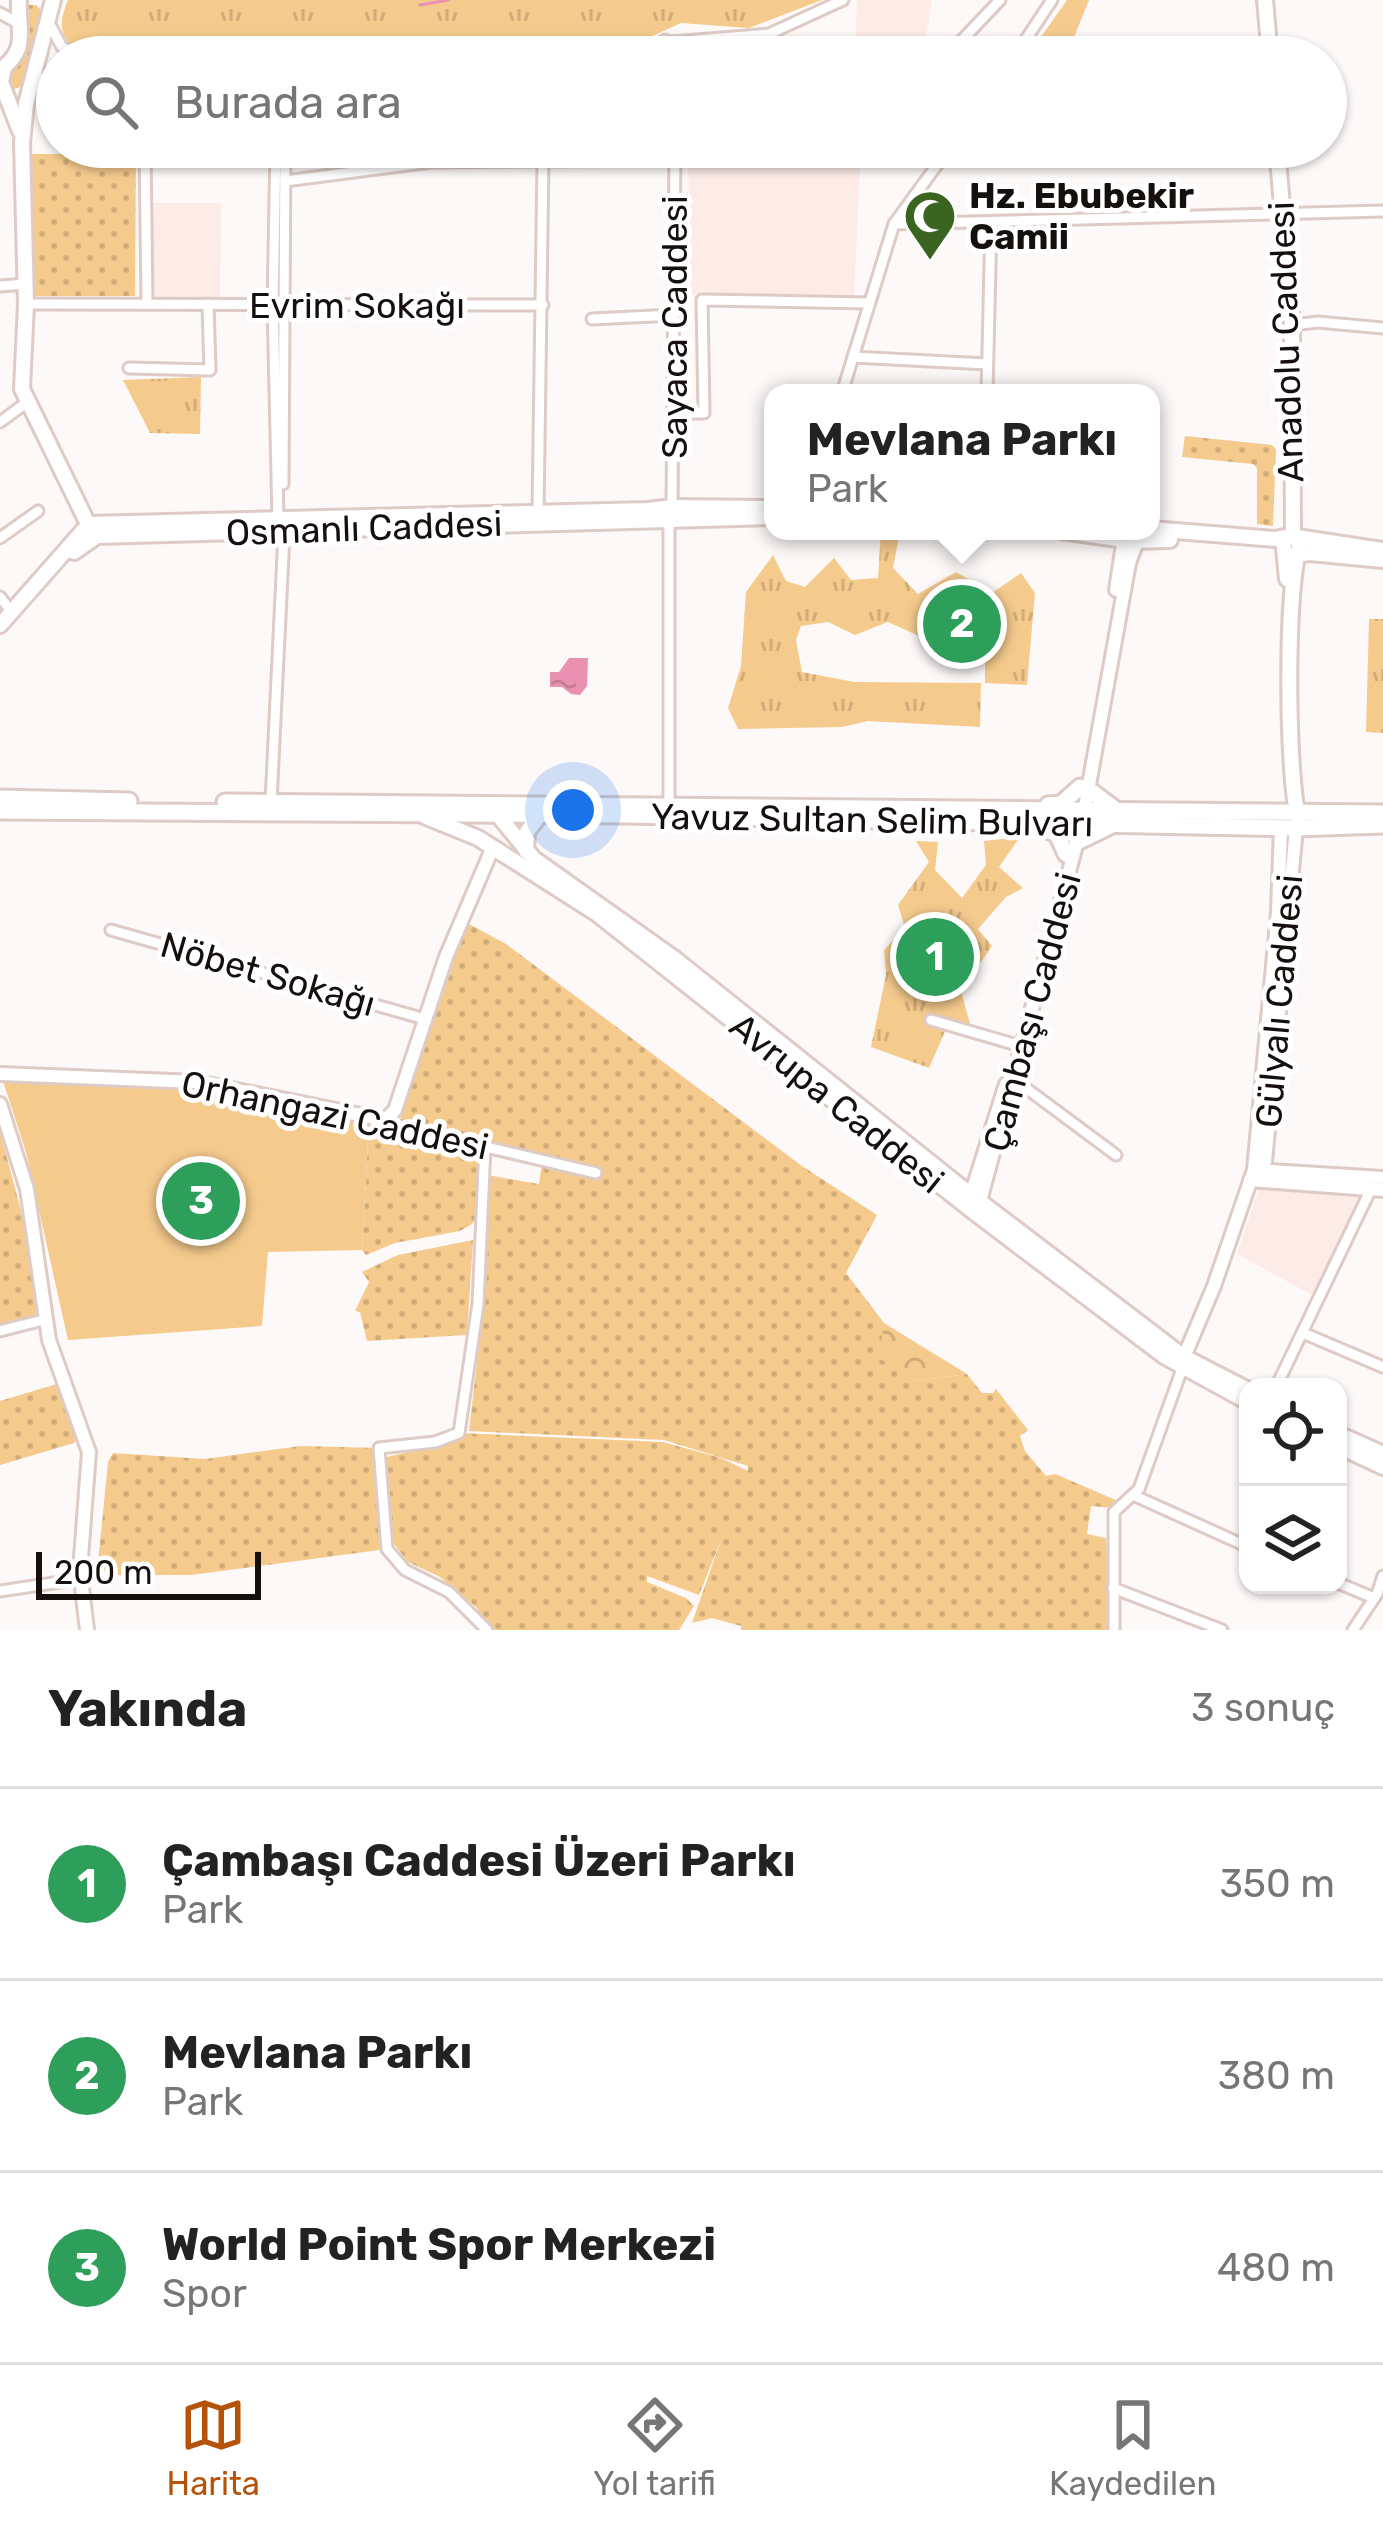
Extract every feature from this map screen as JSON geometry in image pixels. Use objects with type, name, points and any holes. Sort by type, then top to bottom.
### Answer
[{"type":"main road","points":[[19,0],[20,49],[2,69],[3,89],[22,142]]},
{"type":"main road","points":[[1262,0],[1265,36]]},
{"type":"main road","points":[[41,36],[48,4]]},
{"type":"main road","points":[[36,60],[22,142],[26,284],[22,389],[88,531]]},
{"type":"main road","points":[[3,89],[10,94],[30,88]]},
{"type":"main road","name":"Anadolu Caddesi","points":[[1276,168],[1289,325],[1289,819]]},
{"type":"main road","name":"Osmanlı Caddesi","points":[[88,531],[502,523],[764,509]]},
{"type":"main road","name":"Osmanlı Caddesi","points":[[283,528],[538,513],[764,517]]},
{"type":"main road","points":[[1160,530],[1383,560]]},
{"type":"main road","points":[[0,625],[88,531]]},
{"type":"main road","points":[[0,638],[88,531]]},
{"type":"main road","points":[[1160,537],[1383,550]]},
{"type":"main road","points":[[1084,788],[1117,817],[1072,848],[1053,830],[1027,816],[1061,804],[1084,788]]},
{"type":"main road","name":"Yavuz Sultan Selim Bulvarı","points":[[0,798],[498,810],[1289,819],[1383,825]]},
{"type":"main road","points":[[493,847],[498,810]]},
{"type":"main road","name":"Yavuz Sultan Selim Bulvarı","points":[[0,811],[420,815],[498,810],[539,816],[674,811]]},
{"type":"main road","name":"Avrupa Caddesi","points":[[498,810],[526,851],[675,959],[974,1202]]},
{"type":"main road","name":"Yavuz Sultan Selim Bulvarı","points":[[1289,819],[1383,813]]},
{"type":"main road","name":"Avrupa Caddesi","points":[[420,815],[493,847],[637,944],[1183,1363],[1239,1397]]},
{"type":"main road","points":[[526,851],[527,832],[539,816]]},
{"type":"main road","name":"Avrupa Caddesi","points":[[1183,1363],[1239,1386]]},
{"type":"main road","points":[[1347,1438],[1383,1454]]},
{"type":"main road","points":[[1347,1450],[1383,1466]]},
{"type":"street","points":[[745,36],[769,34],[843,0]]},
{"type":"street","points":[[966,36],[1000,0]]},
{"type":"street","points":[[1028,36],[1050,0]]},
{"type":"street","points":[[48,4],[56,36]]},
{"type":"street","points":[[0,13],[22,26]]},
{"type":"street","points":[[30,88],[36,84]]},
{"type":"street","points":[[145,168],[147,304]]},
{"type":"street","points":[[271,802],[283,528],[280,168]]},
{"type":"street","points":[[278,304],[283,168]]},
{"type":"street","points":[[285,181],[385,168]]},
{"type":"street","points":[[543,168],[543,304]]},
{"type":"street","name":"Sayaca Caddesi","points":[[674,168],[670,515],[674,811]]},
{"type":"street","points":[[845,384],[894,224],[935,168]]},
{"type":"street","points":[[894,224],[1383,211]]},
{"type":"street","points":[[987,384],[991,223]]},
{"type":"street","points":[[0,286],[26,284]]},
{"type":"street","points":[[672,413],[704,413],[702,300],[868,303]]},
{"type":"street","name":"Evrim Sokağı","points":[[26,304],[543,304]]},
{"type":"street","points":[[129,368],[210,370],[208,304]]},
{"type":"street","name":"Osmanlı Caddesi","points":[[538,513],[543,304]]},
{"type":"street","points":[[592,319],[674,315]]},
{"type":"street","points":[[1289,325],[1318,322],[1383,328]]},
{"type":"street","points":[[853,357],[987,364]]},
{"type":"street","points":[[0,422],[26,403]]},
{"type":"street","points":[[0,538],[38,511]]},
{"type":"street","name":"Çambaşı Caddesi","points":[[974,1202],[1015,1080],[1072,848],[1130,540]]},
{"type":"street","points":[[0,598],[11,611]]},
{"type":"street","name":"Gülyalı Caddesi","points":[[1183,1363],[1252,1175],[1289,819]]},
{"type":"street","name":"Nöbet Sokağı","points":[[385,1120],[395,1110],[446,958],[493,847]]},
{"type":"street","name":"Çambaşı Caddesi","points":[[974,1202],[980,1166],[1072,848]]},
{"type":"street","name":"Nöbet Sokağı","points":[[111,930],[425,1018]]},
{"type":"street","points":[[931,1020],[1017,1045]]},
{"type":"street","name":"Orhangazi Caddesi","points":[[0,1074],[197,1082],[385,1120],[596,1173]]},
{"type":"street","points":[[1015,1080],[1115,1155]]},
{"type":"street","points":[[0,1104],[27,1189],[56,1365],[89,1452],[83,1579],[90,1630]]},
{"type":"street","points":[[485,1146],[478,1304],[459,1433],[435,1442],[379,1448],[382,1529],[388,1551],[405,1570],[449,1592],[487,1630]]},
{"type":"street","points":[[953,1181],[980,1166]]},
{"type":"street","points":[[1252,1175],[1383,1178]]},
{"type":"street","points":[[1252,1175],[1377,1189],[1281,1378]]},
{"type":"street","points":[[0,1330],[47,1319]]},
{"type":"street","points":[[1304,1334],[1383,1366]]},
{"type":"street","points":[[1114,1630],[1114,1512],[1143,1480],[1183,1363]]},
{"type":"street","points":[[1133,1495],[1239,1543]]},
{"type":"street","points":[[1353,1630],[1378,1596],[1383,1576]]},
{"type":"street","points":[[0,1591],[83,1579]]},
{"type":"street","points":[[1347,1586],[1378,1596]]},
{"type":"street","points":[[1113,1588],[1222,1630]]},
{"type":"shaded area","points":[[857,0],[932,0],[926,36],[856,36]]},
{"type":"shaded area","points":[[688,168],[860,168],[854,297],[690,294]]},
{"type":"shaded area","points":[[151,203],[221,203],[220,300],[153,298]]},
{"type":"shaded area","points":[[1260,1185],[1361,1194],[1314,1296],[1237,1254]]},
{"type":"green space","points":[[68,0],[822,0],[749,28],[681,23],[652,36],[64,36],[62,21]]},
{"type":"green space","points":[[1067,0],[1089,0],[1075,36],[1042,36]]},
{"type":"green space","points":[[36,5],[42,11],[25,85],[14,89],[8,86],[7,77],[26,50],[23,10]]},
{"type":"green space","points":[[32,154],[36,154],[36,168],[136,168],[135,296],[34,296]]},
{"type":"green space","points":[[201,377],[200,434],[150,433],[123,380]]},
{"type":"green space","points":[[1185,436],[1272,445],[1276,450],[1273,526],[1257,524],[1257,468],[1182,457]]},
{"type":"green space","points":[[880,540],[898,540],[893,568],[918,594],[956,572],[992,593],[1021,573],[1035,593],[1027,685],[985,683],[985,632],[953,629],[919,636],[888,622],[855,635],[828,622],[801,626],[796,640],[802,672],[854,682],[981,683],[980,727],[868,721],[842,727],[738,729],[728,708],[741,666],[746,592],[773,555],[786,581],[805,587],[834,558],[851,580],[878,578]]},
{"type":"green space","points":[[1369,619],[1383,619],[1383,733],[1366,732]]},
{"type":"green space","points":[[1020,837],[999,867],[1023,888],[1006,897],[978,929],[992,946],[961,991],[970,1024],[950,1020],[929,1068],[871,1047],[886,975],[884,950],[905,928],[898,905],[929,862],[916,841],[938,842],[935,870],[962,898],[986,865],[984,841]]},
{"type":"green space","points":[[467,923],[506,944],[802,1166],[877,1215],[846,1273],[884,1323],[880,1358],[917,1381],[967,1374],[982,1393],[996,1389],[1028,1430],[1020,1436],[1025,1451],[1046,1476],[1055,1474],[1116,1500],[1111,1508],[1091,1506],[1087,1534],[1106,1538],[1111,1630],[741,1630],[741,1626],[712,1618],[692,1623],[722,1537],[699,1595],[647,1576],[647,1582],[694,1606],[679,1630],[492,1630],[476,1607],[440,1577],[408,1562],[394,1544],[382,1465],[387,1457],[459,1433],[663,1442],[748,1471],[748,1466],[664,1440],[469,1431],[486,1285],[487,1175],[539,1184],[543,1156],[400,1120]]},
{"type":"green space","points":[[2,1078],[206,1090],[369,1123],[362,1250],[268,1252],[262,1326],[68,1340],[26,1152]]},
{"type":"green space","points":[[369,1123],[481,1152],[479,1214],[472,1224],[366,1255],[362,1250]]},
{"type":"green space","points":[[0,1131],[30,1245],[38,1315],[0,1325]]},
{"type":"green space","points":[[473,1240],[467,1335],[367,1341],[360,1312],[355,1311],[369,1282],[362,1272],[398,1255]]},
{"type":"green space","points":[[884,1323],[967,1374],[917,1381],[879,1358]]},
{"type":"green space","points":[[57,1384],[78,1438],[0,1465],[0,1401]]},
{"type":"green space","points":[[301,1446],[379,1448],[387,1549],[191,1575],[108,1575],[98,1563],[108,1462],[113,1453],[205,1459]]},
{"type":"water","points":[[569,658],[588,658],[587,686],[580,695],[550,687],[550,672],[559,672]]},
{"type":"waterway","points":[[420,5],[448,0]]},
{"type":"place","name":"Hz. Ebubekir Camii","points":[[930,262]]},
{"type":"place","name":"Mevlana Parkı","points":[[962,624]]},
{"type":"place","name":"Çambaşı Caddesi Üzeri Parkı","points":[[935,957]]},
{"type":"place","name":"World Point Spor Merkezi","points":[[201,1201]]}]
